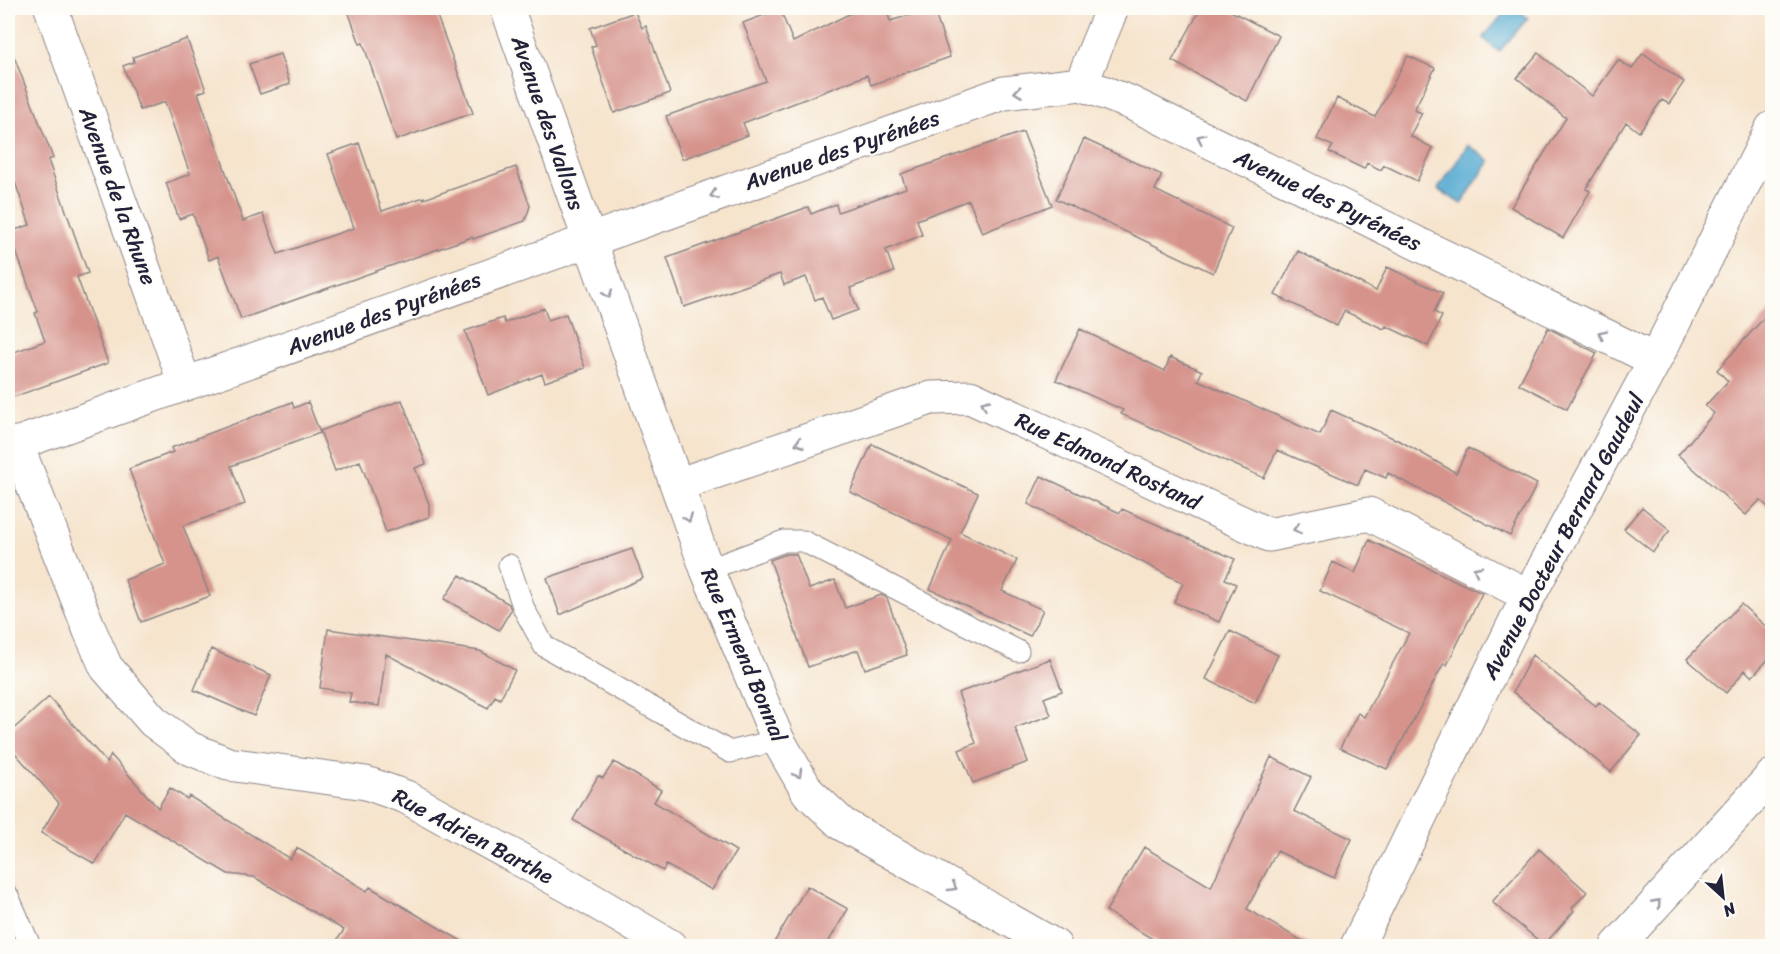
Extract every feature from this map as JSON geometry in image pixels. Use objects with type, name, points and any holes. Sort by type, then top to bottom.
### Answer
[{"type":"street","name":"Avenue de la Rhune","points":[[51,8],[185,384]]},
{"type":"street","name":"Avenue des Vallons","points":[[507,8],[589,239]]},
{"type":"street","points":[[1081,84],[1112,8]]},
{"type":"street","name":"Avenue des Pyrénées","points":[[12,445],[1004,93],[1081,84],[1129,102],[1655,360]]},
{"type":"street","name":"Avenue Docteur Bernard Gaudeul","points":[[1357,946],[1530,596],[1655,360],[1773,128]]},
{"type":"street","name":"Rue Ermend Bonnal","points":[[589,239],[707,570],[778,740],[808,792],[842,824],[1055,946]]},
{"type":"street","name":"Rue Edmond Rostand","points":[[677,485],[931,398],[970,397],[1269,535],[1369,514],[1530,596]]},
{"type":"street","name":"Rue Adrien Barthe","points":[[12,445],[106,667],[153,721],[189,748],[228,764],[366,783],[406,797],[570,887],[670,946]]},
{"type":"street","points":[[1617,946],[1773,776]]},
{"type":"lane","points":[[707,570],[784,541],[803,541],[1018,651]]},
{"type":"lane","points":[[509,564],[524,609],[544,646],[730,752],[778,740]]},
{"type":"lane","points":[[8,896],[30,946]]},
{"type":"water","points":[[1508,8],[1516,8],[1528,18],[1499,52],[1483,38]]},
{"type":"water","points":[[1468,145],[1490,161],[1461,204],[1438,189]]},
{"type":"building","points":[[347,8],[434,8],[473,113],[396,140],[363,43],[360,44]]},
{"type":"building","points":[[861,8],[886,8],[890,21],[933,8],[950,57],[871,85],[867,75],[743,123],[748,135],[682,159],[666,116],[766,81],[743,23],[780,9],[793,42]]},
{"type":"building","points":[[1201,8],[1225,8],[1279,36],[1247,101],[1172,61]]},
{"type":"building","points":[[635,12],[642,28],[646,26],[670,93],[614,113],[591,47],[596,45],[590,28]]},
{"type":"building","points":[[187,39],[206,90],[198,93],[243,221],[263,214],[278,254],[354,228],[328,154],[359,143],[382,211],[516,167],[530,206],[525,221],[473,239],[472,237],[241,319],[218,256],[209,260],[193,214],[179,219],[166,183],[190,174],[165,102],[140,110],[123,66],[134,62],[133,57]]},
{"type":"building","points":[[10,46],[53,158],[48,160],[88,273],[77,277],[108,363],[8,399],[8,354],[45,341],[35,313],[38,312],[9,232],[30,225],[8,162],[8,47]]},
{"type":"building","points":[[1538,53],[1592,96],[1618,60],[1632,69],[1643,53],[1684,82],[1669,104],[1662,100],[1639,132],[1626,122],[1586,189],[1590,191],[1563,238],[1511,207],[1566,118],[1517,78]]},
{"type":"building","points":[[280,54],[290,84],[260,94],[249,64]]},
{"type":"building","points":[[1408,56],[1435,68],[1414,110],[1422,113],[1410,136],[1433,148],[1417,181],[1384,165],[1381,170],[1367,163],[1364,169],[1329,152],[1333,146],[1317,139],[1337,98],[1375,117]]},
{"type":"building","points":[[1023,132],[1052,205],[982,233],[969,200],[917,220],[922,235],[886,250],[894,272],[850,288],[858,310],[831,320],[822,297],[815,300],[806,277],[784,285],[780,274],[684,307],[667,258],[808,207],[811,214],[836,204],[838,212],[906,188],[901,174]]},
{"type":"building","points":[[1084,139],[1162,175],[1155,190],[1232,228],[1213,273],[1056,199]]},
{"type":"building","points":[[1298,251],[1376,291],[1387,267],[1443,293],[1434,312],[1442,316],[1428,346],[1386,326],[1384,329],[1344,311],[1337,326],[1275,295]]},
{"type":"building","points":[[544,308],[548,320],[566,314],[585,368],[545,382],[542,374],[488,395],[465,331],[503,318],[505,323]]},
{"type":"building","points":[[1773,308],[1773,511],[1760,500],[1746,515],[1678,455],[1714,413],[1705,406],[1728,381],[1717,370]]},
{"type":"building","points":[[1548,328],[1597,353],[1567,409],[1519,384]]},
{"type":"building","points":[[1080,329],[1165,371],[1170,357],[1202,371],[1198,380],[1320,435],[1331,410],[1402,442],[1456,473],[1468,448],[1537,484],[1510,536],[1388,473],[1386,478],[1365,469],[1358,485],[1277,450],[1264,478],[1121,414],[1123,410],[1056,380]]},
{"type":"building","points":[[402,400],[426,464],[415,468],[429,504],[429,517],[386,532],[360,461],[335,471],[320,431]]},
{"type":"building","points":[[292,402],[294,408],[308,402],[320,433],[231,466],[245,504],[183,526],[210,596],[141,622],[125,580],[165,564],[129,469],[173,452],[171,448]]},
{"type":"building","points":[[872,444],[978,493],[960,532],[1017,560],[1002,591],[1043,610],[1030,636],[930,589],[952,540],[850,492]]},
{"type":"building","points":[[1041,476],[1120,513],[1122,509],[1235,559],[1225,579],[1236,584],[1219,622],[1174,602],[1183,583],[1028,504]]},
{"type":"building","points":[[1642,507],[1670,530],[1653,552],[1624,529]]},
{"type":"building","points":[[1369,540],[1482,593],[1447,665],[1444,663],[1387,769],[1340,748],[1358,713],[1364,717],[1409,633],[1320,591],[1333,562],[1355,573]]},
{"type":"building","points":[[632,549],[643,578],[560,615],[547,578]]},
{"type":"building","points":[[786,554],[796,554],[809,589],[835,580],[845,608],[881,595],[887,598],[907,655],[865,669],[858,650],[808,667],[770,560]]},
{"type":"building","points":[[460,575],[509,604],[511,610],[499,630],[444,599]]},
{"type":"building","points":[[1741,604],[1773,633],[1773,654],[1752,677],[1745,670],[1726,693],[1687,659]]},
{"type":"building","points":[[328,629],[480,651],[515,670],[500,699],[495,696],[488,708],[386,654],[379,706],[349,702],[351,693],[320,688]]},
{"type":"building","points":[[1230,631],[1278,655],[1255,703],[1206,679]]},
{"type":"building","points":[[211,649],[271,675],[254,716],[194,690]]},
{"type":"building","points":[[1532,655],[1596,706],[1599,702],[1641,735],[1611,772],[1513,692]]},
{"type":"building","points":[[1050,659],[1062,691],[1044,698],[1051,715],[1015,728],[1028,762],[973,783],[959,750],[976,743],[958,693]]},
{"type":"building","points":[[49,697],[107,763],[111,755],[158,808],[170,788],[187,799],[189,796],[290,859],[297,848],[367,891],[370,887],[470,946],[333,946],[344,930],[254,877],[228,874],[125,812],[95,864],[41,833],[59,803],[8,745],[8,734]]},
{"type":"building","points":[[1271,757],[1311,777],[1294,811],[1352,839],[1334,878],[1277,851],[1247,909],[1311,946],[1164,946],[1106,911],[1144,847],[1211,887]]},
{"type":"building","points":[[614,762],[661,790],[654,802],[736,851],[712,890],[666,865],[663,871],[573,820],[598,776],[603,778]]},
{"type":"building","points":[[1539,849],[1587,892],[1572,908],[1574,911],[1544,945],[1492,902]]},
{"type":"building","points":[[807,886],[848,909],[826,946],[772,946]]}]
